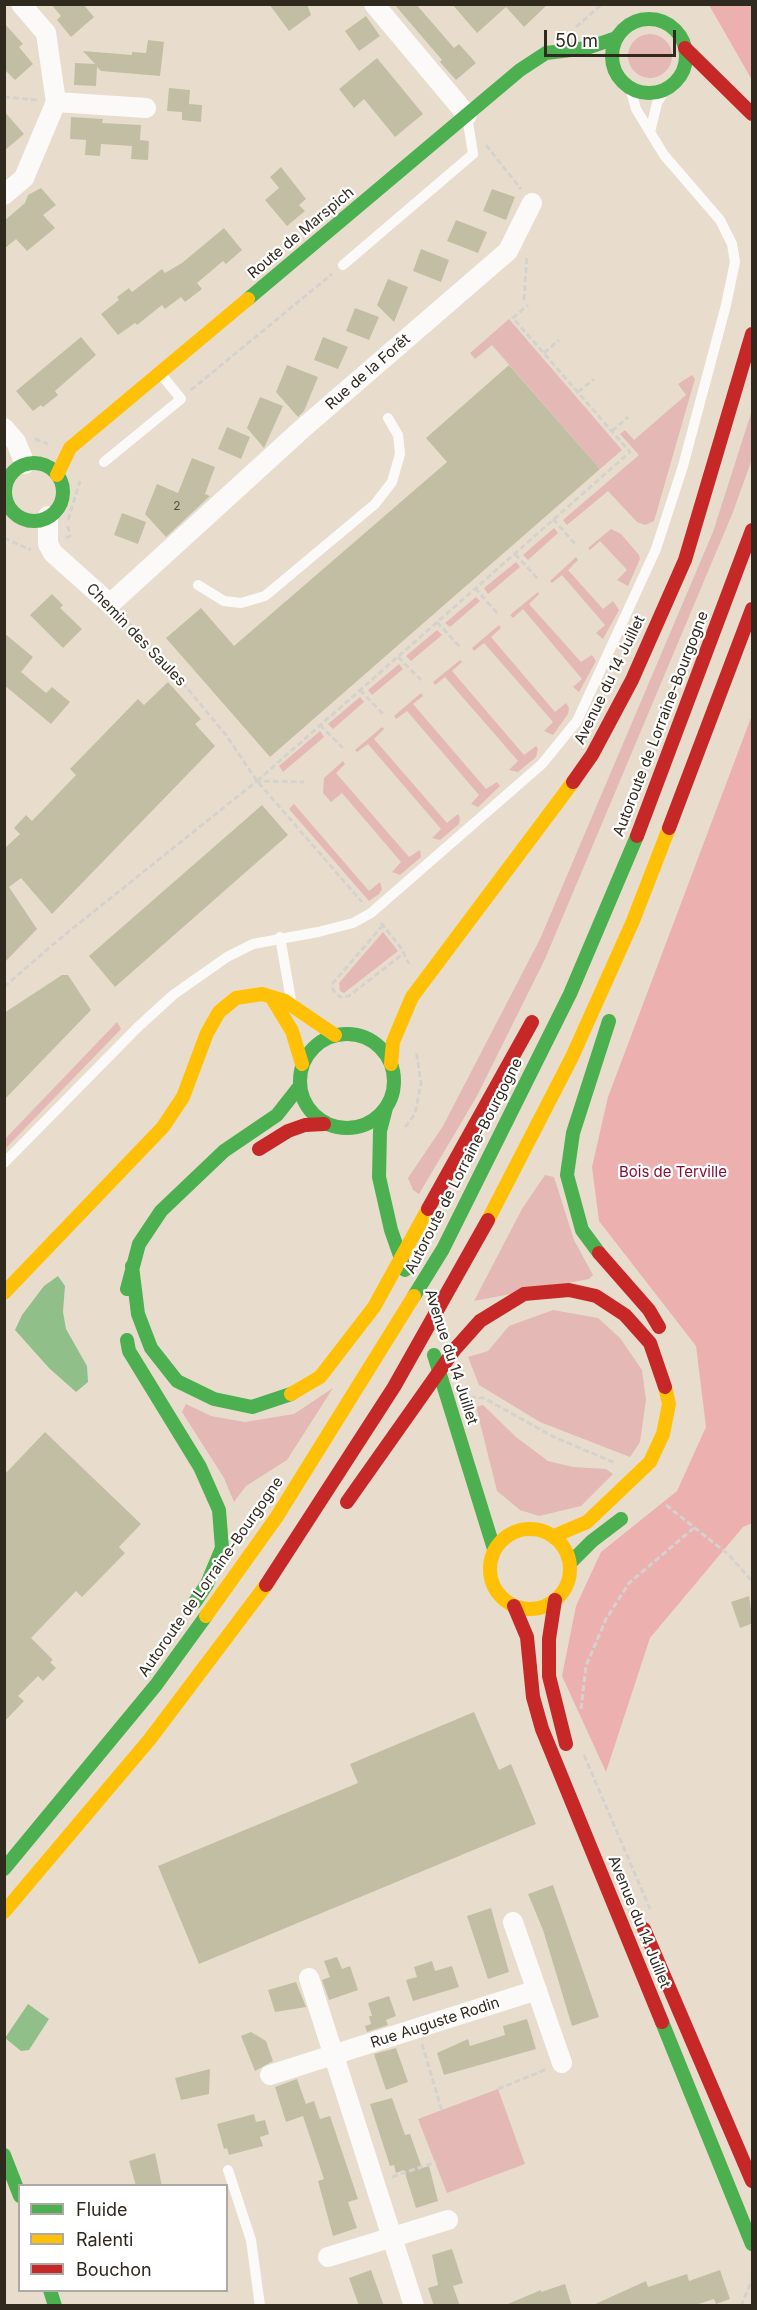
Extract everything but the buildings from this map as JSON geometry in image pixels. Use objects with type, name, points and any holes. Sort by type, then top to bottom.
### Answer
[{"type":"main road","points":[[641,4],[636,20],[616,38],[612,59],[620,80],[630,88],[653,93],[670,86],[724,87]]},
{"type":"main road","points":[[661,4],[662,22]]},
{"type":"main road","points":[[636,20],[662,22],[676,32],[685,48],[753,114]]},
{"type":"main road","name":"Route de Marspich","points":[[57,475],[70,448],[520,70],[546,52],[587,48],[616,38]]},
{"type":"main road","points":[[587,48],[612,59]]},
{"type":"main road","points":[[670,86],[682,73],[685,48]]},
{"type":"main road","name":"Avenue du 14 Juillet","points":[[391,1064],[393,1042],[412,997],[572,784],[592,755],[632,680],[685,560],[753,334]]},
{"type":"main road","points":[[25,464],[43,464],[57,475],[63,493],[60,502],[48,516],[32,521],[7,509],[5,486],[12,472],[25,464]]},
{"type":"main road","name":"Autoroute de Lorraine-Bourgogne","points":[[4,1869],[156,1685],[276,1518],[443,1249],[570,994],[634,843],[753,530]]},
{"type":"main road","points":[[4,1912],[197,1678],[273,1575],[337,1479],[466,1263],[572,1057],[633,921],[753,609]]},
{"type":"main road","points":[[574,946],[634,843]]},
{"type":"main road","points":[[633,921],[637,949]]},
{"type":"main road","points":[[4,1293],[163,1127],[183,1097],[207,1033],[219,1012],[236,998],[262,994],[272,997],[341,1034],[358,1035],[378,1045],[391,1064],[394,1087],[386,1108],[369,1123],[346,1129],[330,1125],[305,1125],[288,1131],[247,1155]]},
{"type":"main road","points":[[272,997],[292,1030],[302,1064],[299,1087],[307,1108],[353,1144]]},
{"type":"main road","name":"Avenue du 14 Juillet","points":[[387,1014],[412,997]]},
{"type":"main road","points":[[616,1003],[576,1123],[567,1175],[582,1230],[612,1271],[649,1310],[665,1336]]},
{"type":"main road","points":[[132,1266],[138,1314],[144,1331],[151,1348],[177,1381],[213,1399],[252,1407],[294,1393],[320,1377],[375,1307],[472,1136],[538,1011]]},
{"type":"main road","points":[[302,1064],[315,1046],[341,1034],[370,1025]]},
{"type":"main road","points":[[156,1685],[186,1618],[207,1584],[222,1548],[219,1510],[200,1467],[129,1351],[123,1308],[132,1266],[139,1244],[161,1211],[224,1151],[277,1115],[299,1087]]},
{"type":"main road","name":"Avenue du 14 Juillet","points":[[386,1108],[380,1131],[379,1177],[391,1230],[441,1376],[473,1478],[477,1504],[489,1527],[494,1549]]},
{"type":"main road","name":"Avenue du 14 Juillet","points":[[366,1161],[379,1177]]},
{"type":"main road","points":[[190,1183],[227,1168]]},
{"type":"main road","points":[[339,1515],[455,1349],[480,1321],[524,1294],[569,1290],[596,1296],[625,1315],[650,1343],[662,1373],[669,1404],[663,1434],[650,1462],[625,1488],[586,1521],[554,1536]]},
{"type":"main road","name":"Avenue du 14 Juillet","points":[[473,1478],[496,1508]]},
{"type":"main road","points":[[570,1563],[592,1541],[634,1510]]},
{"type":"main road","points":[[516,1526],[532,1528],[554,1536],[567,1552],[570,1563],[570,1577],[565,1590],[555,1600],[536,1609],[514,1606],[501,1597],[491,1579],[489,1568],[494,1549],[516,1526]]},
{"type":"main road","points":[[555,1600],[549,1639],[549,1676],[559,1722],[570,1755]]},
{"type":"main road","name":"Avenue du 14 Juillet","points":[[514,1606],[527,1637],[533,1697],[542,1729],[753,2244]]},
{"type":"main road","points":[[197,1678],[222,1664]]},
{"type":"main road","name":"Avenue du 14 Juillet","points":[[639,1918],[753,2181]]},
{"type":"main road","points":[[4,2155],[18,2191]]},
{"type":"street","points":[[4,195],[24,178],[56,102],[46,33],[21,4]]},
{"type":"street","points":[[374,4],[467,115]]},
{"type":"street","points":[[56,102],[146,108]]},
{"type":"street","name":"Rue de la Forêt","points":[[110,604],[302,429],[508,251],[532,203]]},
{"type":"street","points":[[4,428],[16,442],[25,464]]},
{"type":"street","name":"Chemin des Saules","points":[[48,516],[48,544],[53,553],[110,604]]},
{"type":"street","points":[[513,1922],[562,2063]]},
{"type":"street","points":[[309,1978],[414,2306]]},
{"type":"street","name":"Rue Auguste Rodin","points":[[270,2075],[537,1990]]},
{"type":"street","points":[[328,2256],[448,2220]]},
{"type":"lane","points":[[650,132],[657,103],[670,86]]},
{"type":"lane","points":[[4,1163],[173,995],[227,957],[253,944],[353,923],[371,913],[542,764],[564,739],[589,698],[656,549],[682,466],[726,305],[735,262],[732,244],[720,220],[675,169],[636,109],[630,88]]},
{"type":"lane","points":[[343,265],[473,154],[467,115]]},
{"type":"lane","points":[[104,462],[181,399],[160,373]]},
{"type":"lane","points":[[198,585],[224,601],[240,603],[265,596],[375,504],[392,482],[400,454],[398,435],[388,418]]},
{"type":"lane","points":[[280,937],[292,1006]]},
{"type":"lane","points":[[228,2170],[251,2240],[260,2306]]},
{"type":"path","points":[[4,97],[56,102]]},
{"type":"path","points":[[484,142],[532,203]]},
{"type":"path","points":[[181,399],[343,265]]},
{"type":"path","points":[[4,987],[57,941],[257,781],[630,452],[513,318],[528,305]]},
{"type":"path","points":[[544,353],[560,340]]},
{"type":"path","points":[[578,392],[594,379]]},
{"type":"path","points":[[612,431],[628,417]]},
{"type":"path","points":[[554,519],[576,545]]},
{"type":"path","points":[[514,554],[538,579]]},
{"type":"path","points":[[475,588],[498,614]]},
{"type":"path","name":"Chemin des Saules","points":[[110,604],[162,657],[226,735],[257,781],[401,948]]},
{"type":"path","points":[[437,622],[460,647]]},
{"type":"path","points":[[398,657],[421,680]]},
{"type":"path","points":[[360,690],[383,714]]},
{"type":"path","points":[[320,725],[343,748]]},
{"type":"path","points":[[257,781],[304,782]]},
{"type":"path","points":[[383,925],[333,983],[333,990],[340,997],[349,996],[404,953]]},
{"type":"path","points":[[463,1393],[474,1399],[484,1398],[552,1436],[619,1465]]},
{"type":"path","points":[[666,1505],[729,1555],[753,1581]]},
{"type":"path","points":[[581,1711],[586,1666],[606,1619],[629,1583],[695,1527]]},
{"type":"path","points":[[418,2028],[442,2111]]},
{"type":"path","points":[[498,2089],[562,2063]]},
{"type":"path","points":[[374,2183],[436,2162]]},
{"type":"path","points":[[741,2306],[753,2280]]},
{"type":"shaded area","points":[[650,34],[659,35],[666,40],[671,47],[671,65],[666,72],[659,77],[650,78],[641,77],[634,72],[629,65],[628,56],[629,47],[634,40],[641,35]]},
{"type":"shaded area","points":[[509,319],[622,450],[600,469],[492,345],[475,359],[470,353]]},
{"type":"shaded area","points":[[692,375],[695,379],[654,521],[645,525],[637,522],[608,491],[567,525],[563,520],[639,455],[620,434],[625,430],[634,440],[686,395],[678,384]]},
{"type":"shaded area","points":[[752,410],[752,459],[733,512],[545,959],[477,1096],[419,1194],[413,1190],[408,1178],[443,1126],[540,939],[713,532]]},
{"type":"shaded area","points":[[554,528],[558,533],[528,560],[523,555]]},
{"type":"shaded area","points":[[611,529],[621,534],[639,555],[640,559],[628,586],[617,580],[627,570],[600,541],[590,550],[588,548]]},
{"type":"shaded area","points":[[576,557],[578,560],[568,570],[603,609],[613,601],[619,610],[603,639],[596,633],[605,625],[562,575],[552,583],[550,581]]},
{"type":"shaded area","points":[[516,562],[520,567],[488,594],[484,588]]},
{"type":"shaded area","points":[[538,592],[539,594],[529,604],[581,662],[592,655],[596,661],[579,692],[573,687],[582,679],[523,609],[513,618],[510,615]]},
{"type":"shaded area","points":[[476,597],[480,601],[450,627],[445,623]]},
{"type":"shaded area","points":[[499,625],[501,628],[491,637],[555,712],[566,703],[569,708],[568,714],[553,735],[544,731],[553,722],[484,643],[474,651],[472,648]]},
{"type":"shaded area","points":[[437,630],[442,635],[411,661],[406,656]]},
{"type":"shaded area","points":[[460,660],[462,662],[452,671],[524,755],[536,746],[538,749],[536,757],[518,772],[509,770],[518,761],[445,677],[435,685],[433,682]]},
{"type":"shaded area","points":[[399,664],[403,669],[372,695],[368,690]]},
{"type":"shaded area","points":[[421,693],[423,696],[413,704],[486,789],[497,782],[500,786],[478,807],[471,804],[479,795],[407,711],[396,719],[394,716]]},
{"type":"shaded area","points":[[360,697],[364,702],[333,729],[328,724]]},
{"type":"shaded area","points":[[382,727],[384,729],[374,739],[447,823],[458,814],[459,824],[440,840],[432,838],[441,829],[368,744],[357,752],[355,750]]},
{"type":"shaded area","points":[[320,731],[324,737],[283,772],[279,766]]},
{"type":"shaded area","points":[[343,761],[345,764],[336,773],[409,857],[420,850],[421,857],[400,875],[392,872],[401,862],[342,793],[331,802],[323,793],[324,778]]},
{"type":"shaded area","points":[[294,804],[369,891],[380,882],[382,889],[379,894],[369,901],[289,809]]},
{"type":"shaded area","points":[[383,932],[398,951],[344,993],[340,991],[339,983]]},
{"type":"shaded area","points":[[117,1022],[121,1029],[5,1149],[5,1139]]},
{"type":"shaded area","points":[[545,1175],[554,1177],[574,1240],[593,1275],[589,1279],[474,1301],[522,1209]]},
{"type":"shaded area","points":[[58,1276],[65,1286],[63,1312],[66,1329],[87,1366],[88,1382],[76,1392],[49,1368],[15,1330],[22,1315],[44,1286]]},
{"type":"shaded area","points":[[553,1310],[598,1318],[620,1338],[642,1370],[646,1400],[640,1442],[630,1457],[540,1422],[479,1385],[468,1357],[488,1351],[509,1326]]},
{"type":"shaded area","points":[[333,1388],[287,1460],[246,1486],[234,1502],[224,1478],[182,1412],[186,1404],[211,1416],[245,1422],[294,1414]]},
{"type":"shaded area","points":[[483,1405],[516,1437],[548,1461],[573,1467],[606,1469],[613,1474],[581,1506],[539,1516],[520,1510],[497,1491],[476,1407]]},
{"type":"shaded area","points":[[28,2004],[49,2019],[29,2050],[21,2051],[5,2038]]},
{"type":"shaded area","points":[[498,2089],[525,2164],[447,2193],[418,2119]]},
{"type":"green space","points":[[709,5],[752,5],[752,80]]},
{"type":"green space","name":"Bois de Terville","points":[[752,715],[752,1523],[743,1527],[650,1638],[606,1772],[562,1676],[576,1606],[601,1552],[677,1491],[706,1427],[696,1346],[599,1221],[592,1167],[608,1097]]},
{"type":"traffic: fast","points":[[649,19],[663,22],[675,30],[683,42],[686,56],[683,70],[675,82],[663,90],[649,93],[635,90],[623,82],[615,70],[612,56],[615,42],[623,30],[635,22],[649,19]]},
{"type":"traffic: fast","points":[[248,299],[520,70],[546,53],[587,48],[616,38]]},
{"type":"traffic: fast","points":[[34,463],[45,465],[58,476],[63,492],[61,503],[50,516],[34,521],[23,519],[10,508],[5,492],[7,481],[18,468],[34,463]]},
{"type":"traffic: fast","points":[[414,1296],[443,1249],[570,994],[637,836]]},
{"type":"traffic: fast","points":[[599,1253],[582,1230],[567,1175],[573,1133],[609,1021]]},
{"type":"traffic: fast","points":[[338,1034],[356,1034],[381,1047],[391,1063],[394,1081],[391,1099],[381,1115],[356,1128],[338,1128],[313,1115],[300,1090],[300,1072],[313,1047],[338,1034]]},
{"type":"traffic: fast","points":[[127,1289],[139,1244],[161,1211],[224,1151],[277,1115],[299,1087]]},
{"type":"traffic: fast","points":[[386,1108],[380,1131],[379,1177],[391,1230],[405,1270]]},
{"type":"traffic: fast","points":[[132,1266],[138,1314],[151,1348],[177,1381],[214,1399],[252,1407],[291,1394]]},
{"type":"traffic: fast","points":[[127,1340],[129,1351],[200,1467],[219,1510],[222,1548],[207,1584],[195,1602]]},
{"type":"traffic: fast","points":[[434,1355],[494,1549]]},
{"type":"traffic: fast","points":[[570,1563],[592,1541],[621,1519]]},
{"type":"traffic: fast","points":[[4,1869],[156,1685],[206,1616]]},
{"type":"traffic: fast","points":[[662,2022],[752,2244]]},
{"type":"traffic: fast","points":[[4,2155],[18,2191]]},
{"type":"traffic: fast","points":[[51,2292],[55,2306]]},
{"type":"traffic: slow","points":[[57,475],[70,448],[248,299]]},
{"type":"traffic: slow","points":[[391,1064],[393,1042],[412,997],[573,782]]},
{"type":"traffic: slow","points":[[488,1220],[572,1057],[633,921],[669,828]]},
{"type":"traffic: slow","points":[[4,1293],[163,1127],[183,1097],[207,1033],[219,1012],[236,998],[262,994],[285,1001],[335,1035]]},
{"type":"traffic: slow","points":[[272,998],[292,1031],[302,1064]]},
{"type":"traffic: slow","points":[[291,1394],[320,1377],[374,1307],[428,1209]]},
{"type":"traffic: slow","points":[[206,1616],[276,1518],[414,1296]]},
{"type":"traffic: slow","points":[[554,1536],[587,1522],[650,1462],[663,1434],[669,1404],[665,1387]]},
{"type":"traffic: slow","points":[[522,1529],[538,1529],[559,1540],[570,1561],[570,1569],[570,1577],[559,1598],[538,1609],[522,1609],[508,1603],[496,1591],[490,1577],[490,1561],[496,1547],[508,1535],[522,1529]]},
{"type":"traffic: slow","points":[[4,1912],[150,1739],[266,1585]]},
{"type":"traffic: jam","points":[[685,48],[752,114]]},
{"type":"traffic: jam","points":[[573,782],[592,755],[632,680],[685,560],[752,334]]},
{"type":"traffic: jam","points":[[637,836],[752,530]]},
{"type":"traffic: jam","points":[[669,828],[752,609]]},
{"type":"traffic: jam","points":[[428,1209],[532,1022]]},
{"type":"traffic: jam","points":[[259,1149],[288,1131],[305,1125],[324,1124]]},
{"type":"traffic: jam","points":[[266,1585],[394,1387],[488,1220]]},
{"type":"traffic: jam","points":[[599,1253],[649,1310],[659,1327]]},
{"type":"traffic: jam","points":[[347,1502],[455,1349],[480,1321],[524,1294],[569,1290],[596,1296],[625,1315],[650,1343],[665,1387]]},
{"type":"traffic: jam","points":[[555,1600],[549,1639],[549,1676],[566,1744]]},
{"type":"traffic: jam","points":[[514,1606],[527,1637],[533,1697],[542,1729],[662,2022]]},
{"type":"traffic: jam","points":[[644,1929],[752,2181]]}]
